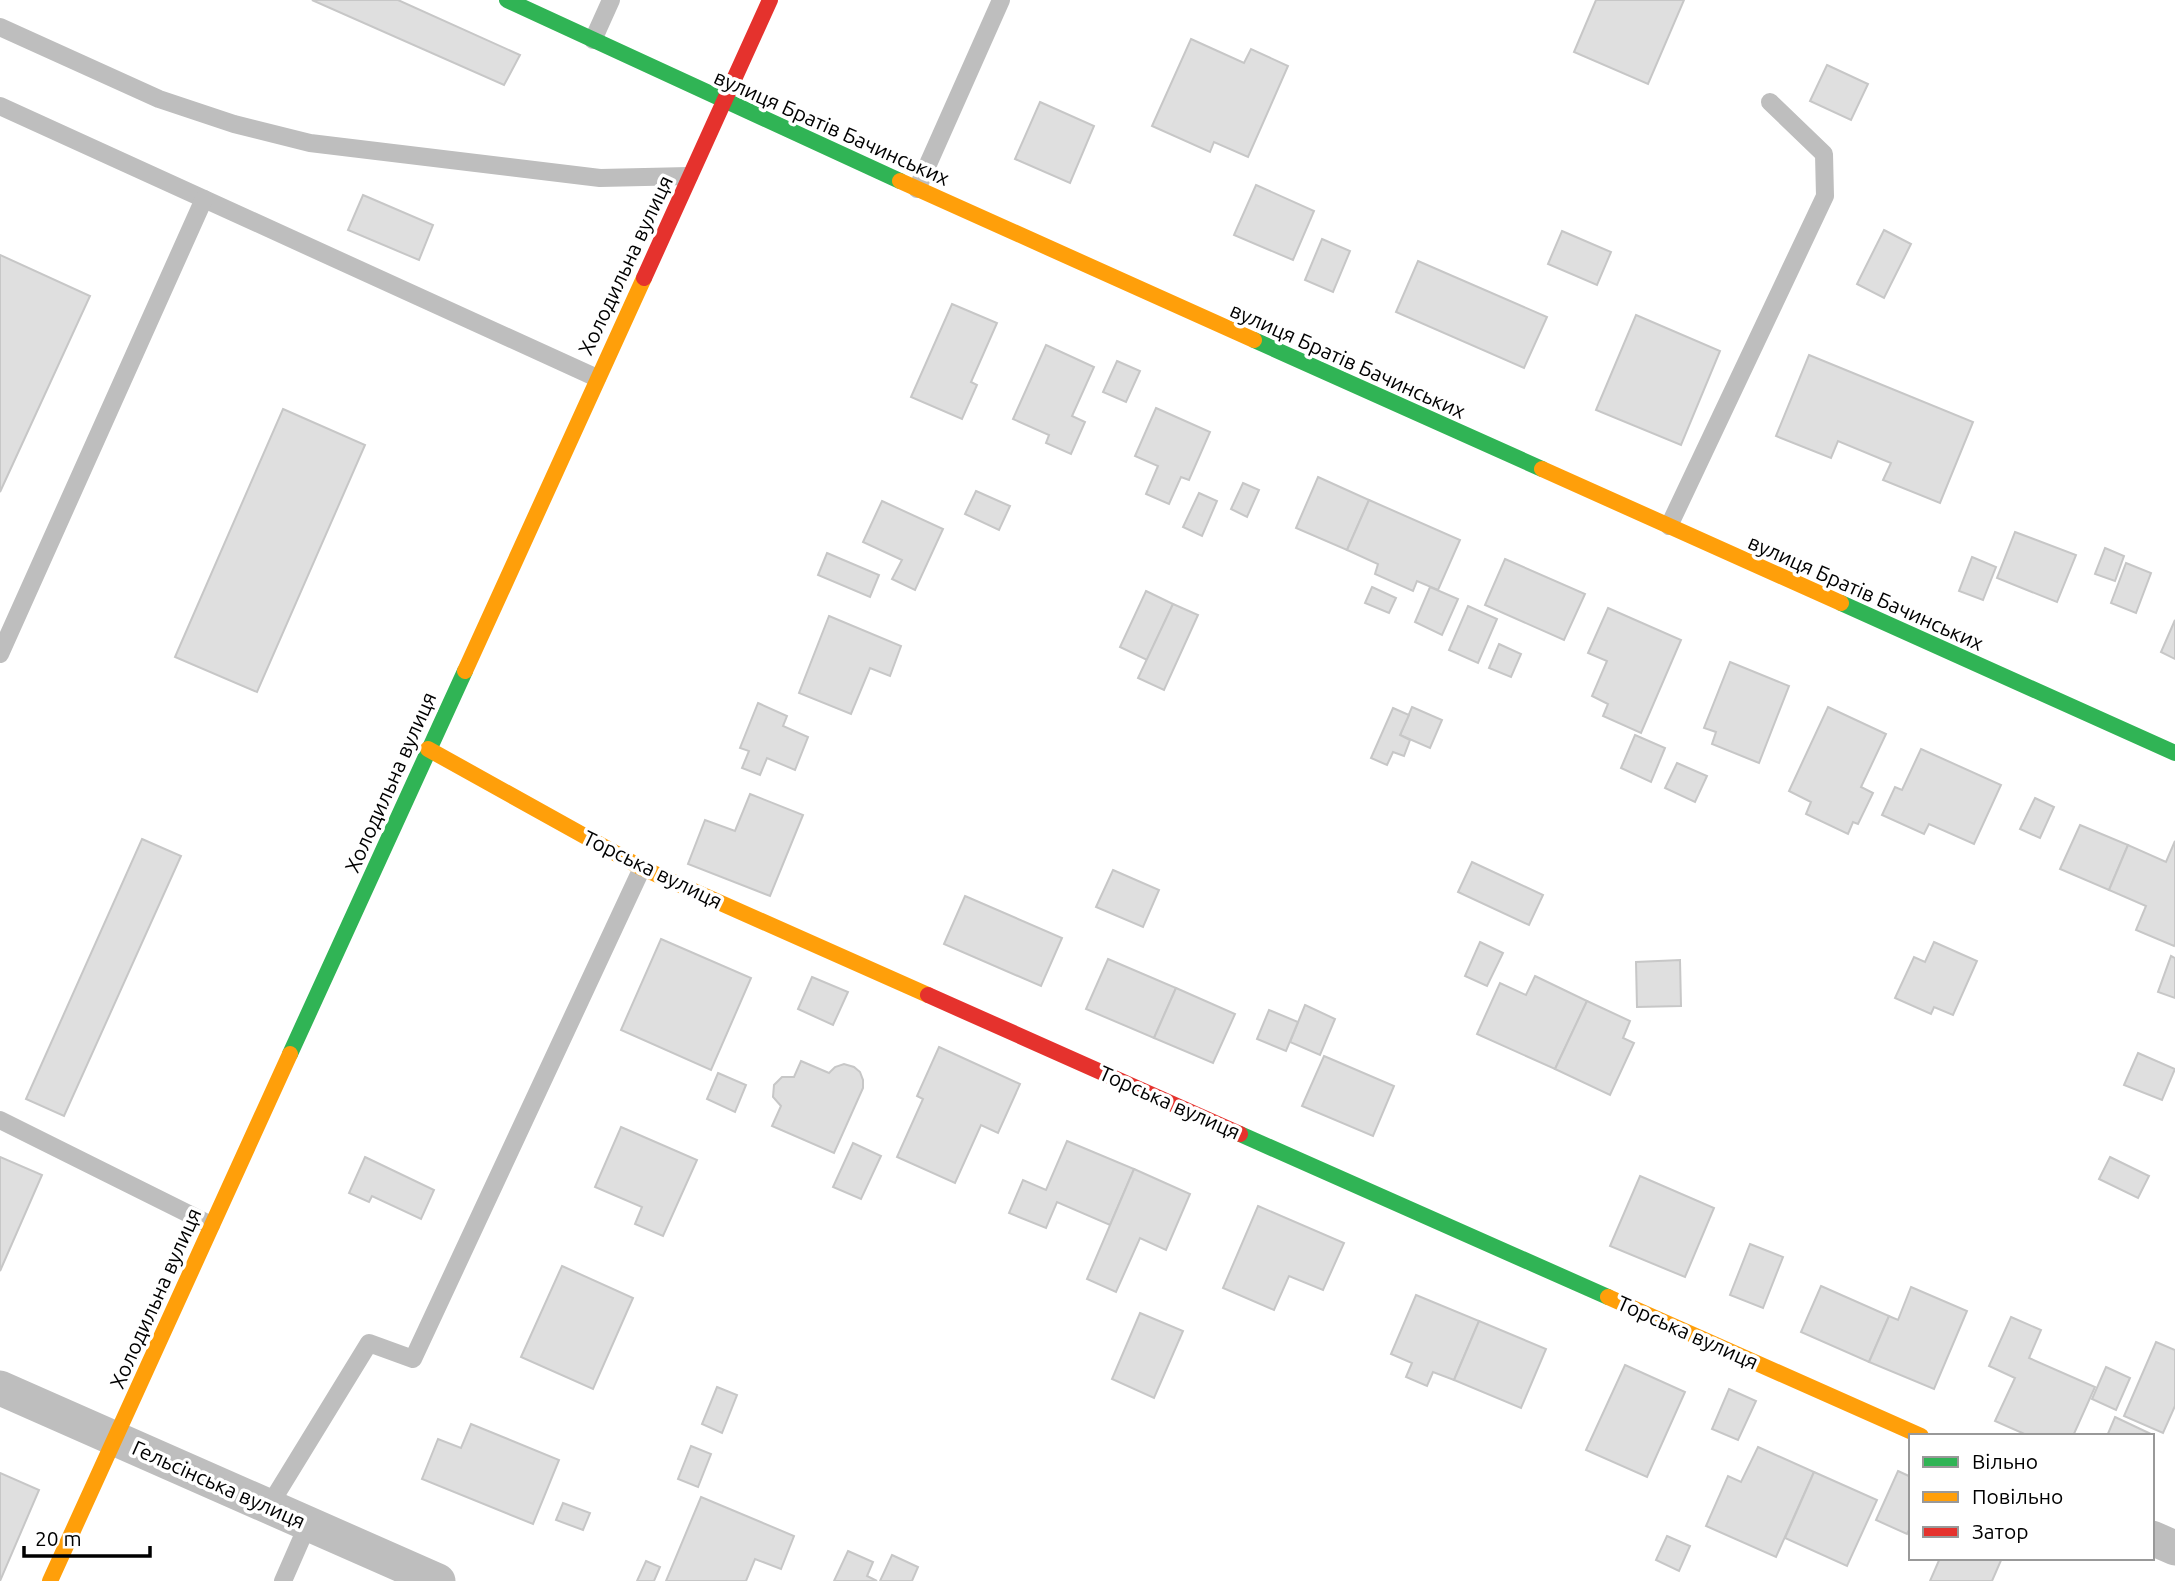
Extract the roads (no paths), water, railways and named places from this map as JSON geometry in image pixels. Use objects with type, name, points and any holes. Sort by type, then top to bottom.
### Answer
[{"type":"street","name":"вулиця Братів Бачинських","points":[[507,0],[917,189],[2175,753]]},
{"type":"street","name":"Холодильна вулиця","points":[[50,1581],[769,0]]},
{"type":"street","name":"Торська вулиця","points":[[428,750],[642,868],[1916,1434]]},
{"type":"street","name":"Гельсінська вулиця","points":[[0,1388],[438,1581]]},
{"type":"street","points":[[2154,1539],[2175,1548]]},
{"type":"lane","points":[[593,40],[611,0]]},
{"type":"lane","points":[[917,189],[1002,0]]},
{"type":"lane","points":[[0,27],[159,99],[234,124],[310,143],[600,178],[689,176]]},
{"type":"lane","points":[[1669,526],[1825,196],[1824,154],[1770,102]]},
{"type":"lane","points":[[0,106],[597,378]]},
{"type":"lane","points":[[0,654],[204,199]]},
{"type":"lane","points":[[269,1506],[369,1343],[412,1359],[642,868]]},
{"type":"lane","points":[[0,1120],[211,1225]]},
{"type":"lane","points":[[283,1581],[308,1524]]}]
